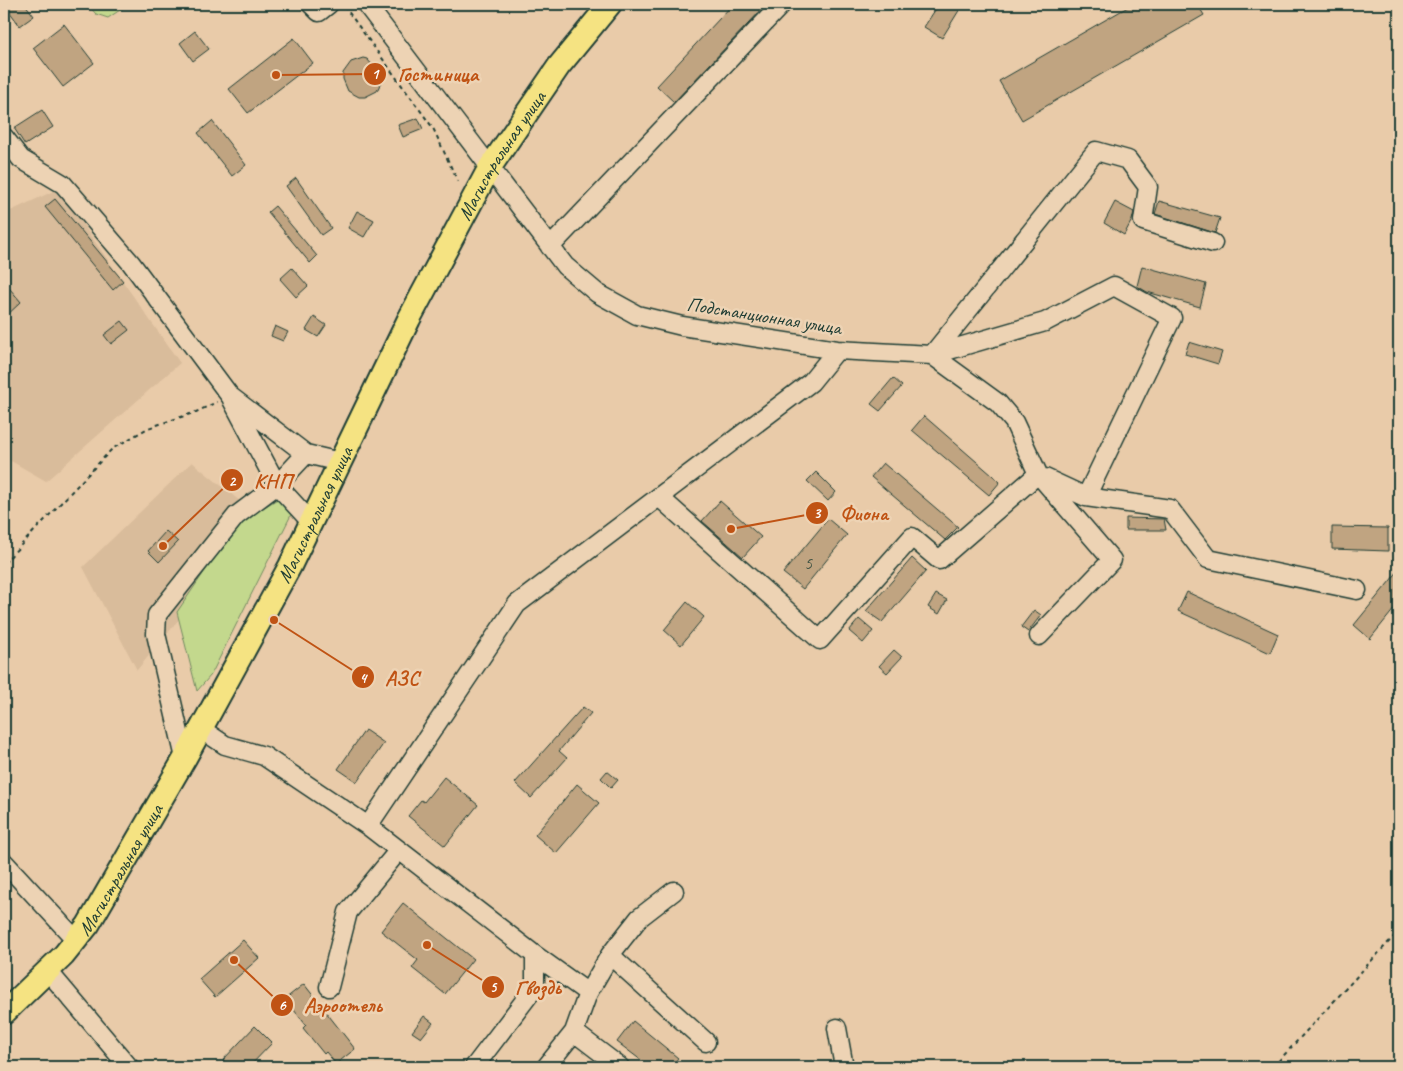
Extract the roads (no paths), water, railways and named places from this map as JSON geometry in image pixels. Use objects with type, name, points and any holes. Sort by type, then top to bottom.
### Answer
[{"type":"main road","name":"Магистральная улица","points":[[4,1013],[48,971],[88,925],[185,758],[290,566],[409,318],[490,167],[559,66],[610,4]]},
{"type":"street","points":[[311,4],[318,12],[329,4]]},
{"type":"street","name":"Подстанционная улица","points":[[366,4],[565,266],[597,293],[637,314],[682,326],[837,350],[932,355]]},
{"type":"street","points":[[550,247],[782,4]]},
{"type":"street","points":[[4,137],[21,159],[63,184],[131,263],[230,396],[277,485],[311,522]]},
{"type":"street","points":[[932,355],[1096,150],[1128,160],[1148,187],[1143,220],[1213,243]]},
{"type":"street","points":[[932,355],[1046,322],[1114,286],[1172,318],[1086,497]]},
{"type":"street","points":[[368,826],[517,604],[811,382],[837,350]]},
{"type":"street","points":[[932,355],[998,403],[1014,422],[1038,474],[1112,560],[1039,636]]},
{"type":"street","points":[[230,396],[306,454],[340,462]]},
{"type":"street","points":[[185,758],[156,634],[157,615],[236,516],[277,485],[306,454]]},
{"type":"street","points":[[659,497],[820,640],[912,536],[938,560],[1038,474]]},
{"type":"street","points":[[1038,474],[1086,497],[1170,509],[1208,559],[1357,590]]},
{"type":"street","points":[[201,729],[225,745],[264,756],[368,826],[396,853],[588,993]]},
{"type":"street","points":[[329,987],[348,912],[396,853]]},
{"type":"street","points":[[4,862],[76,940]]},
{"type":"street","points":[[546,1067],[574,1032],[588,993],[610,955],[639,918],[674,891]]},
{"type":"street","points":[[474,1067],[534,987],[535,955]]},
{"type":"street","points":[[610,955],[706,1042]]},
{"type":"street","points":[[48,971],[129,1067]]},
{"type":"street","points":[[837,1028],[844,1067]]},
{"type":"street","points":[[574,1032],[620,1067]]},
{"type":"place","name":"Гостиница","points":[[276,75]]},
{"type":"place","name":"Фиона","points":[[731,529]]},
{"type":"place","name":"КНП","points":[[163,546]]},
{"type":"place","name":"АЗС","points":[[274,620]]},
{"type":"place","name":"Гвоздь","points":[[427,945]]},
{"type":"place","name":"Аэроотель","points":[[234,960]]}]
